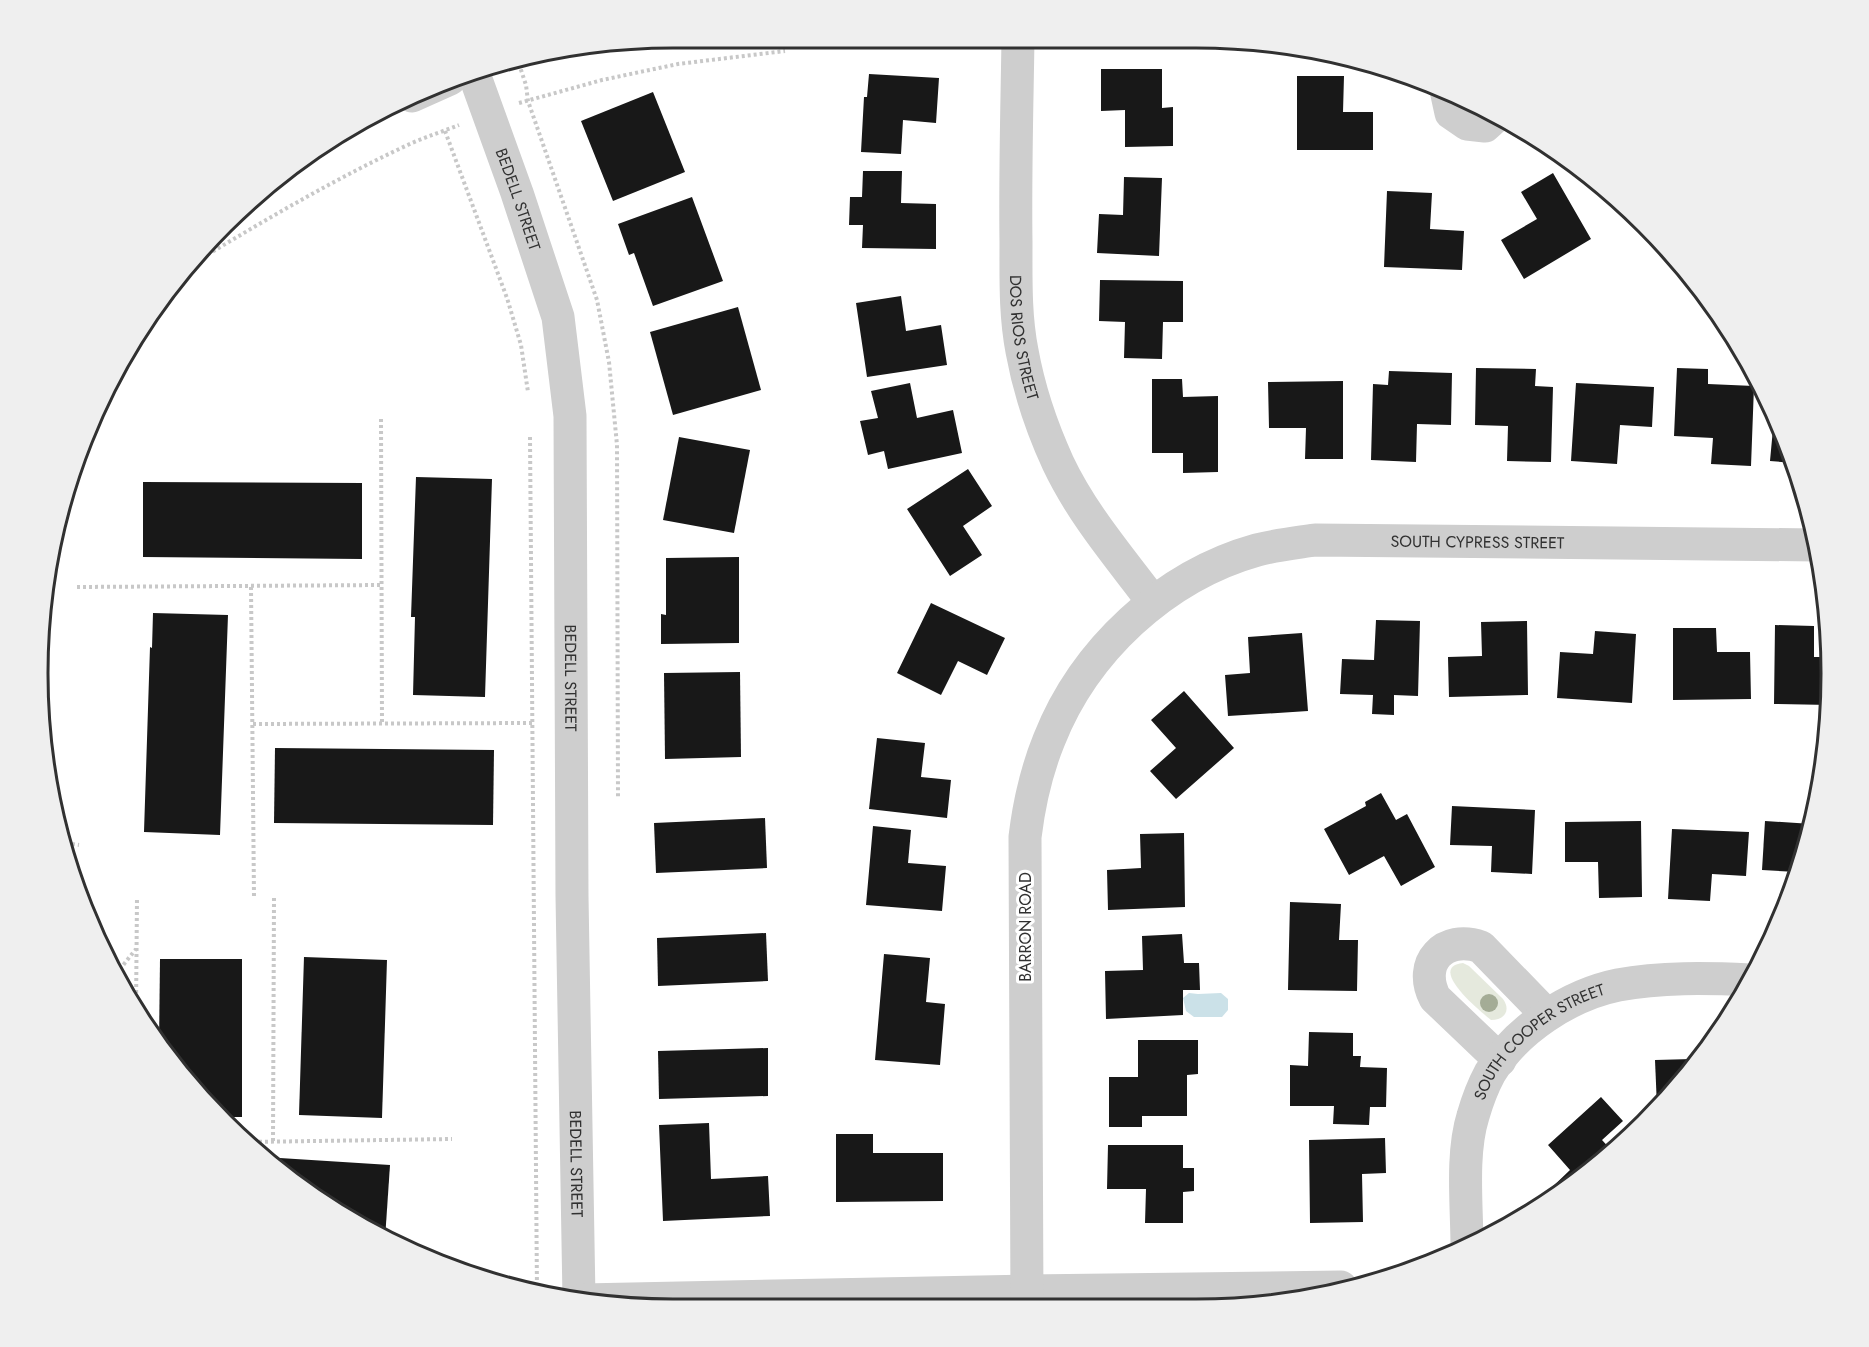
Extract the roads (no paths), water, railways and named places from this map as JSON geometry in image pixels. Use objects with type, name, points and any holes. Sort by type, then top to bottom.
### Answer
[{"type":"street","name":"DOS RIOS STREET","points":[[1018,48],[1015,204],[1017,312],[1021,350],[1041,422],[1059,464],[1081,504],[1153,602]]},
{"type":"street","name":"BEDELL STREET","points":[[476,80],[558,317],[570,416],[572,885],[579,1292]]},
{"type":"street","points":[[1448,102],[1451,113],[1467,124],[1485,126],[1489,122]]},
{"type":"street","name":"SOUTH CYPRESS STREET","points":[[1153,602],[1202,571],[1228,560],[1256,550],[1315,540],[1808,545]]},
{"type":"street","name":"BARRON ROAD","points":[[1027,1298],[1025,837],[1029,804],[1049,739],[1083,677],[1129,624],[1153,602]]},
{"type":"street","points":[[1500,1060],[1435,998],[1430,989],[1429,968],[1434,958],[1442,950],[1460,943],[1481,947],[1547,1015]]},
{"type":"street","name":"SOUTH COOPER STREET","points":[[1467,1236],[1468,1139],[1472,1116],[1490,1073],[1528,1030],[1547,1015],[1570,1002],[1618,985],[1666,980],[1740,980]]},
{"type":"street","points":[[805,1299],[1027,1298],[1312,1288]]},
{"type":"water","points":[[1189,993],[1221,993],[1228,999],[1228,1010],[1222,1017],[1194,1017],[1186,1011],[1183,998]]}]
